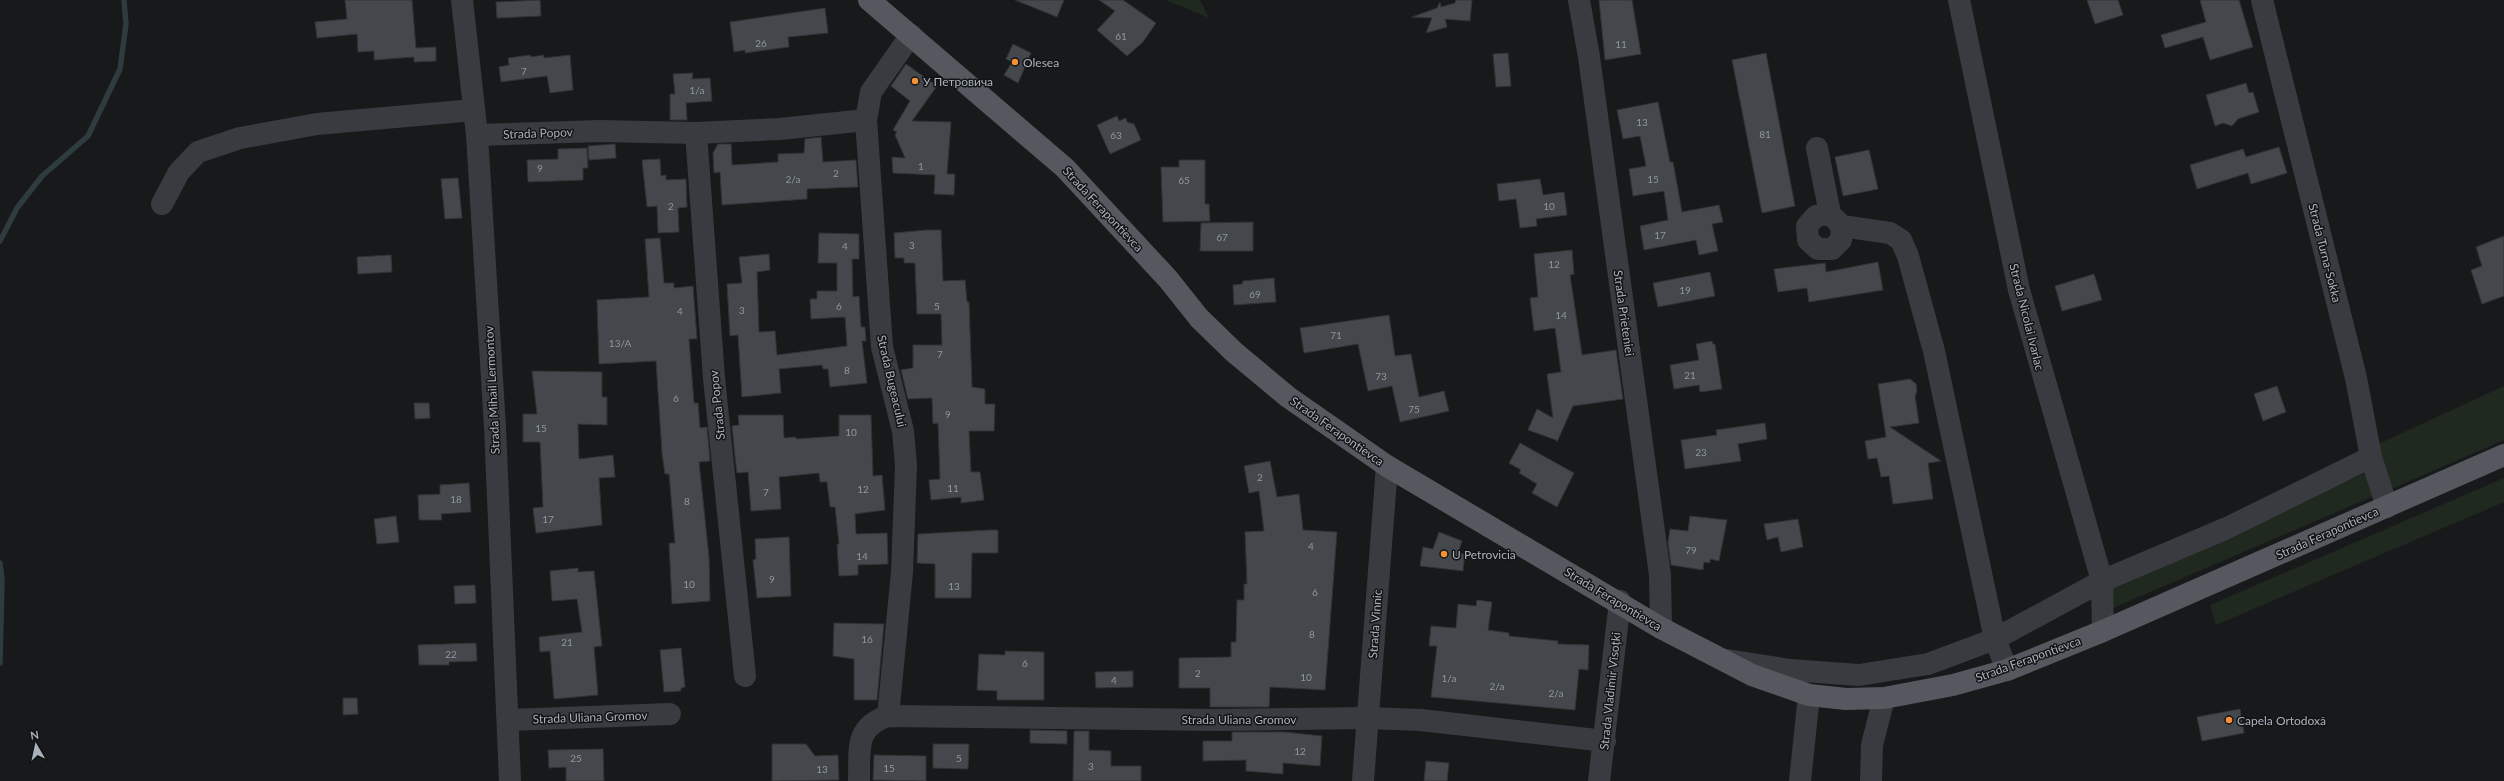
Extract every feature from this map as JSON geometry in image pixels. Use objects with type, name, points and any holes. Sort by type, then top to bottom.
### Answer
[{"type":"main road","name":"Strada Ferapontievca","points":[[869,0],[1065,168],[1168,279],[1199,318],[1234,352],[1288,397],[1387,466],[1620,601],[1661,628],[1717,659],[1752,675],[1809,695],[1846,699],[1884,698],[1953,685],[2007,670],[2103,632],[2504,455]]},
{"type":"street","name":"Strada Mihail Lermontov","points":[[462,0],[477,135],[495,427],[509,720],[510,781]]},
{"type":"street","name":"Strada Prieteniei","points":[[1579,0],[1589,57],[1660,575],[1661,628]]},
{"type":"street","name":"Strada Nicolai Ivarlac","points":[[1959,0],[2019,290],[2102,581],[2103,632]]},
{"type":"street","name":"Strada Turna-Sokka","points":[[2262,0],[2356,378],[2371,456],[2387,507]]},
{"type":"street","name":"Strada Bugeacului","points":[[859,781],[861,746],[865,728],[880,718],[902,572],[906,465],[904,431],[882,347],[866,120],[867,104],[871,92],[911,35]]},
{"type":"street","points":[[162,204],[179,172],[198,152],[240,138],[317,124],[474,110]]},
{"type":"street","name":"Strada Popov","points":[[477,135],[599,131],[696,133],[780,129],[866,120]]},
{"type":"street","name":"Strada Popov","points":[[696,133],[714,378],[745,676]]},
{"type":"street","points":[[1817,148],[1836,220],[1890,233],[1901,240],[1908,256],[1934,351],[1994,639],[2007,670]]},
{"type":"street","points":[[1717,659],[1790,670],[1859,675],[1928,664],[1994,639],[2102,581],[2227,528],[2371,456]]},
{"type":"street","name":"Strada Vinnic","points":[[1363,781],[1387,466]]},
{"type":"street","name":"Strada Vladimir Vîsoțki","points":[[1599,781],[1605,742],[1620,601]]},
{"type":"street","points":[[1800,781],[1809,695]]},
{"type":"street","points":[[1871,781],[1872,745],[1884,698]]},
{"type":"street","name":"Strada Uliana Gromov","points":[[509,720],[670,714]]},
{"type":"street","name":"Strada Uliana Gromov","points":[[880,718],[1216,720],[1368,718],[1421,720],[1605,742]]},
{"type":"shaded area","points":[[1166,0],[1200,0],[1209,18]]},
{"type":"shaded area","points":[[2504,386],[2504,440],[2391,489],[2376,445]]},
{"type":"shaded area","points":[[2368,472],[2376,495],[2113,608],[2106,586]]},
{"type":"shaded area","points":[[2504,478],[2504,502],[2216,625],[2210,605]]},
{"type":"building","points":[[345,0],[412,0],[416,48],[436,47],[436,61],[414,62],[414,57],[374,60],[374,51],[358,52],[357,34],[317,38],[315,22],[347,19]]},
{"type":"building","points":[[540,0],[541,16],[497,18],[496,2]]},
{"type":"building","points":[[1015,0],[1064,0],[1057,17]]},
{"type":"building","points":[[1099,0],[1123,0],[1156,23],[1143,42],[1127,56],[1097,30],[1115,11]]},
{"type":"building","points":[[1456,0],[1472,0],[1470,21],[1445,19],[1447,27],[1426,33],[1432,18],[1412,17],[1437,8],[1440,2],[1441,7],[1455,3]]},
{"type":"building","points":[[1599,0],[1632,0],[1641,54],[1605,60]]},
{"type":"building","points":[[2087,0],[2118,0],[2123,15],[2095,24]]},
{"type":"building","points":[[2200,0],[2239,0],[2253,47],[2210,60],[2203,37],[2165,48],[2161,35],[2206,22]]},
{"type":"building","points":[[825,8],[828,33],[788,37],[789,47],[745,53],[745,50],[734,52],[730,22]]},
{"type":"building","points":[[1013,44],[1031,53],[1018,83],[1004,75],[1012,62],[1006,59]]},
{"type":"building","points":[[1508,53],[1511,86],[1496,87],[1493,54]]},
{"type":"building","points":[[1766,53],[1795,206],[1762,213],[1732,60]]},
{"type":"building","points":[[530,55],[531,57],[544,55],[544,58],[570,55],[573,90],[550,93],[547,76],[501,82],[499,67],[509,65],[508,58]]},
{"type":"building","points":[[906,64],[937,86],[912,121],[951,122],[947,174],[955,174],[954,195],[934,194],[935,175],[893,173],[892,157],[905,158],[895,135],[897,132],[893,130],[910,101],[891,86]]},
{"type":"building","points":[[693,73],[692,79],[710,78],[712,101],[686,103],[687,120],[670,120],[670,94],[675,94],[673,74]]},
{"type":"building","points":[[2246,83],[2249,93],[2253,92],[2259,112],[2238,119],[2232,126],[2223,123],[2215,126],[2206,95]]},
{"type":"building","points":[[1658,102],[1670,162],[1673,162],[1682,212],[1719,205],[1723,222],[1712,224],[1718,251],[1699,255],[1696,240],[1644,250],[1640,226],[1668,220],[1664,191],[1633,196],[1629,169],[1646,166],[1640,136],[1623,139],[1617,110]]},
{"type":"building","points":[[1117,116],[1119,121],[1126,118],[1127,122],[1134,124],[1141,140],[1110,154],[1097,125]]},
{"type":"building","points":[[821,137],[823,162],[856,160],[858,187],[807,189],[807,199],[722,205],[720,172],[714,173],[713,153],[718,144],[731,144],[732,165],[778,162],[778,154],[804,153],[805,139]]},
{"type":"building","points":[[615,144],[616,158],[589,160],[588,146]]},
{"type":"building","points":[[2279,147],[2287,173],[2251,184],[2248,173],[2197,189],[2190,165],[2243,149],[2246,157]]},
{"type":"building","points":[[587,148],[588,168],[583,168],[583,180],[528,182],[527,160],[558,159],[558,149]]},
{"type":"building","points":[[1869,150],[1878,189],[1843,196],[1835,157]]},
{"type":"building","points":[[660,159],[661,176],[666,175],[666,180],[686,179],[687,207],[678,208],[679,232],[658,233],[657,206],[647,207],[642,160]]},
{"type":"building","points":[[1179,160],[1205,160],[1205,204],[1209,204],[1210,221],[1163,222],[1161,167],[1179,167]]},
{"type":"building","points":[[458,178],[462,218],[445,219],[441,179]]},
{"type":"building","points":[[1540,179],[1543,195],[1564,192],[1567,215],[1536,219],[1537,226],[1520,228],[1516,199],[1499,201],[1497,184]]},
{"type":"building","points":[[1253,222],[1253,251],[1200,251],[1201,223]]},
{"type":"building","points":[[941,230],[943,281],[965,280],[967,302],[969,302],[972,387],[985,389],[985,404],[995,404],[994,431],[969,431],[971,472],[980,472],[984,500],[961,503],[961,497],[931,500],[929,480],[940,479],[938,423],[933,424],[932,398],[908,399],[901,370],[913,368],[913,345],[942,345],[941,314],[917,314],[915,263],[904,263],[904,258],[895,258],[894,233]]},
{"type":"building","points":[[819,233],[859,234],[859,259],[852,259],[853,297],[859,296],[861,327],[865,327],[866,341],[862,341],[867,383],[830,387],[828,369],[823,369],[822,365],[779,369],[781,393],[742,397],[738,335],[730,336],[727,284],[742,283],[739,257],[769,254],[770,270],[757,272],[759,332],[775,331],[777,355],[847,346],[845,317],[811,319],[810,299],[817,299],[817,291],[837,291],[837,263],[818,263]]},
{"type":"building","points":[[2504,236],[2504,296],[2482,304],[2471,270],[2482,266],[2476,247]]},
{"type":"building","points":[[660,238],[664,283],[674,283],[674,288],[693,286],[697,339],[689,339],[694,403],[698,403],[700,428],[707,427],[710,461],[699,462],[709,557],[710,601],[672,604],[669,543],[675,543],[669,474],[665,474],[662,453],[656,361],[599,364],[597,300],[649,297],[645,239]]},
{"type":"building","points":[[1572,250],[1574,274],[1570,275],[1582,355],[1616,350],[1623,399],[1573,406],[1557,442],[1556,440],[1528,430],[1537,409],[1553,418],[1547,374],[1561,372],[1555,328],[1534,331],[1530,298],[1538,297],[1534,254]]},
{"type":"building","points":[[391,255],[392,272],[358,274],[357,257]]},
{"type":"building","points":[[1878,262],[1883,290],[1809,302],[1807,288],[1778,292],[1774,269],[1825,263],[1826,272]]},
{"type":"building","points":[[1710,272],[1715,296],[1658,307],[1653,283]]},
{"type":"building","points":[[2094,274],[2102,300],[2062,311],[2055,286]]},
{"type":"building","points":[[1274,278],[1276,302],[1234,305],[1233,285],[1242,284],[1243,281]]},
{"type":"building","points":[[1389,315],[1395,356],[1411,354],[1419,397],[1444,391],[1449,411],[1400,422],[1392,386],[1368,391],[1358,344],[1304,353],[1300,328]]},
{"type":"building","points":[[1712,341],[1713,344],[1715,344],[1722,389],[1700,392],[1699,385],[1674,389],[1670,365],[1699,360],[1696,344]]},
{"type":"building","points":[[532,371],[602,372],[602,397],[607,397],[607,425],[578,424],[579,459],[613,455],[615,477],[599,478],[602,525],[536,533],[533,508],[543,507],[540,442],[523,442],[523,414],[537,414]]},
{"type":"building","points":[[1910,379],[1916,384],[1917,391],[1915,396],[1919,423],[1890,427],[1941,461],[1928,463],[1933,499],[1893,504],[1889,476],[1881,477],[1877,458],[1868,459],[1865,441],[1886,437],[1878,384]]},
{"type":"building","points":[[2277,386],[2286,412],[2263,421],[2254,394]]},
{"type":"building","points":[[414,403],[429,403],[430,418],[415,419]]},
{"type":"building","points":[[738,415],[783,415],[784,438],[796,437],[796,439],[839,436],[839,415],[871,415],[873,476],[882,475],[885,510],[855,514],[856,534],[887,533],[888,564],[858,565],[858,575],[839,576],[837,544],[839,544],[835,507],[830,507],[827,482],[820,482],[819,473],[779,477],[781,509],[751,511],[748,472],[737,473],[732,426],[739,425]]},
{"type":"building","points":[[1765,423],[1767,439],[1738,444],[1741,461],[1685,469],[1681,440],[1717,435],[1716,430]]},
{"type":"building","points":[[1520,443],[1574,473],[1557,507],[1532,493],[1537,484],[1519,473],[1521,470],[1509,463]]},
{"type":"building","points":[[1270,461],[1277,497],[1299,494],[1303,530],[1337,532],[1325,690],[1270,687],[1269,707],[1210,707],[1210,688],[1179,688],[1179,658],[1231,657],[1231,642],[1236,642],[1237,600],[1244,600],[1244,584],[1247,584],[1245,532],[1264,531],[1259,491],[1249,493],[1244,466]]},
{"type":"building","points":[[469,483],[471,512],[441,514],[442,520],[419,520],[418,495],[440,494],[440,485]]},
{"type":"building","points":[[396,516],[399,542],[377,544],[374,519]]},
{"type":"building","points":[[1690,516],[1727,520],[1719,561],[1710,559],[1710,563],[1704,562],[1703,570],[1671,565],[1668,543],[1670,529],[1688,531]]},
{"type":"building","points":[[1798,519],[1803,547],[1781,552],[1778,537],[1767,540],[1764,524]]},
{"type":"building","points":[[998,530],[998,553],[972,553],[971,598],[935,598],[935,564],[917,563],[918,534]]},
{"type":"building","points":[[1439,532],[1462,541],[1458,553],[1465,554],[1463,571],[1420,566],[1423,547],[1433,549]]},
{"type":"building","points":[[789,537],[791,596],[757,598],[753,560],[756,559],[755,539]]},
{"type":"building","points":[[578,568],[578,572],[594,571],[602,646],[594,647],[598,695],[554,699],[550,651],[540,652],[539,637],[582,632],[577,599],[552,601],[550,571]]},
{"type":"building","points":[[475,585],[476,603],[455,604],[454,586]]},
{"type":"building","points":[[1477,600],[1492,602],[1488,630],[1509,633],[1509,636],[1558,641],[1558,644],[1589,645],[1588,670],[1579,669],[1575,710],[1431,697],[1437,646],[1429,646],[1431,626],[1456,628],[1458,604],[1476,606]]},
{"type":"building","points":[[834,623],[884,624],[877,700],[854,700],[854,659],[833,656]]},
{"type":"building","points":[[476,643],[477,661],[449,662],[449,665],[419,665],[418,645]]},
{"type":"building","points":[[681,648],[685,687],[681,688],[681,691],[664,692],[660,650]]},
{"type":"building","points":[[1005,651],[1044,652],[1044,700],[997,700],[997,691],[977,690],[979,654],[1005,655]]},
{"type":"building","points":[[1133,671],[1133,687],[1096,688],[1095,672]]},
{"type":"building","points":[[343,698],[357,698],[358,714],[343,715]]},
{"type":"building","points":[[2240,709],[2244,733],[2202,741],[2197,717]]},
{"type":"building","points":[[1030,730],[1067,731],[1067,744],[1030,743]]},
{"type":"building","points":[[1074,731],[1089,731],[1089,750],[1111,751],[1111,766],[1141,766],[1141,781],[1073,781]]},
{"type":"building","points":[[1232,732],[1285,732],[1322,736],[1320,766],[1283,763],[1283,774],[1246,771],[1246,760],[1203,761],[1203,741],[1232,741]]},
{"type":"building","points":[[772,744],[806,744],[815,756],[838,755],[839,780],[772,781]]},
{"type":"building","points":[[933,744],[969,744],[968,769],[933,768]]},
{"type":"building","points":[[603,749],[604,781],[566,781],[566,767],[549,768],[548,750]]},
{"type":"building","points":[[874,755],[926,756],[926,781],[873,780]]},
{"type":"building","points":[[1426,761],[1449,763],[1447,781],[1424,781]]},
{"type":"waterway","points":[[0,241],[17,208],[42,176],[88,136],[120,69],[126,24],[124,0]]},
{"type":"waterway","points":[[0,563],[2,580],[0,663]]},
{"type":"place","name":"Olesea","points":[[1015,62]]},
{"type":"place","name":"У Петровича","points":[[915,81]]},
{"type":"place","name":"U Petrovicia","points":[[1444,554]]},
{"type":"place","name":"Capela Ortodoxă","points":[[2229,720]]}]
